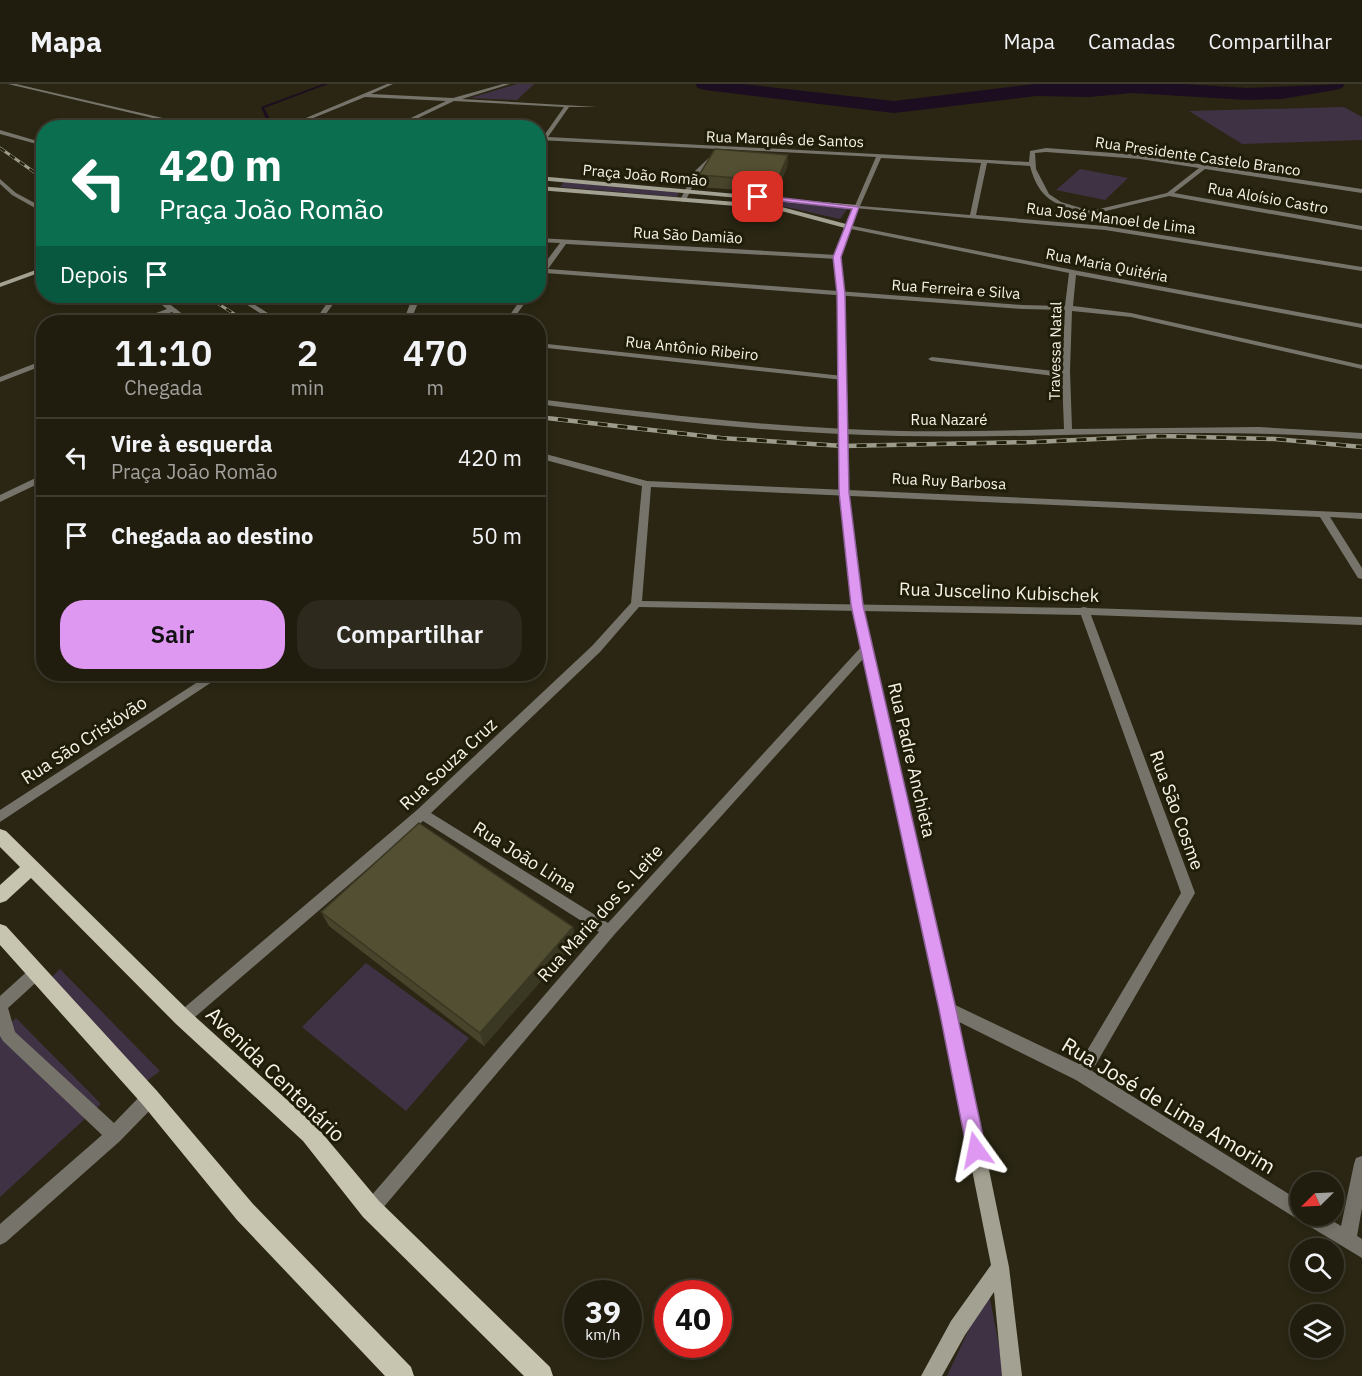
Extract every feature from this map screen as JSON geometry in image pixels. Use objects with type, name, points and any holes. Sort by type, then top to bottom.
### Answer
[{"type":"main road","name":"Avenida Centenário","points":[[0,836],[183,1018],[310,1134],[371,1209],[541,1376]]},
{"type":"main road","points":[[0,896],[32,866]]},
{"type":"main road","points":[[0,932],[150,1098],[245,1212],[402,1376]]},
{"type":"street","points":[[10,84],[169,120]]},
{"type":"street","points":[[303,120],[391,84]]},
{"type":"street","points":[[409,120],[448,101],[508,84]]},
{"type":"street","points":[[363,95],[595,107]]},
{"type":"street","points":[[546,133],[567,106]]},
{"type":"street","points":[[0,132],[36,143]]},
{"type":"street","name":"Rua Marquês de Santos","points":[[546,138],[1031,164]]},
{"type":"street","points":[[683,200],[686,191],[705,162],[722,149]]},
{"type":"street","name":"Rua Presidente Castelo Branco","points":[[1031,164],[1032,153],[1046,150],[1116,155],[1362,191]]},
{"type":"street","name":"Rua Padre Anchieta","points":[[880,155],[856,207],[837,257],[841,294],[844,492],[857,605],[948,1009],[1000,1267],[1012,1376]]},
{"type":"street","points":[[973,216],[984,163]]},
{"type":"street","points":[[1031,164],[1044,194],[1053,201],[1092,213]]},
{"type":"street","points":[[1070,225],[1092,213],[1169,194],[1204,167]]},
{"type":"street","name":"Praça João Romão","points":[[546,179],[856,207]]},
{"type":"street","points":[[553,188],[562,180]]},
{"type":"street","points":[[0,181],[11,195],[36,207]]},
{"type":"street","name":"Praça João Romão","points":[[546,188],[774,207],[808,214],[848,227]]},
{"type":"street","name":"Rua Aloísio Castro","points":[[1169,194],[1362,228]]},
{"type":"street","points":[[774,207],[782,199]]},
{"type":"street","name":"Rua José Manoel de Lima","points":[[856,207],[1070,225],[1164,236],[1362,269]]},
{"type":"street","name":"Rua Maria Quitéria","points":[[848,227],[1072,272],[1362,326]]},
{"type":"street","name":"Rua São Damião","points":[[546,241],[837,257]]},
{"type":"street","points":[[546,267],[564,242]]},
{"type":"street","points":[[0,285],[36,272]]},
{"type":"street","name":"Travessa Natal","points":[[1068,430],[1065,375],[1072,272]]},
{"type":"street","name":"Rua Ferreira e Silva","points":[[546,274],[1022,307],[1068,308],[1131,315],[1362,367]]},
{"type":"street","points":[[165,303],[180,315]]},
{"type":"street","points":[[249,303],[267,315]]},
{"type":"street","points":[[158,315],[173,309]]},
{"type":"street","name":"Rua Antônio Ribeiro","points":[[546,346],[843,378]]},
{"type":"street","points":[[932,359],[1065,375]]},
{"type":"street","points":[[0,380],[36,365]]},
{"type":"street","name":"Rua Nazaré","points":[[546,402],[667,419],[843,432],[950,434],[1190,428],[1362,436]]},
{"type":"street","name":"Rua Ruy Barbosa","points":[[546,458],[647,484],[1362,516]]},
{"type":"street","points":[[0,499],[36,481]]},
{"type":"street","points":[[636,604],[647,484]]},
{"type":"street","points":[[1323,514],[1362,576]]},
{"type":"street","name":"Rua Juscelino Kubischek","points":[[636,604],[857,605],[1084,610],[1362,621]]},
{"type":"street","name":"Rua Souza Cruz","points":[[183,1018],[422,814],[596,649],[636,604]]},
{"type":"street","name":"Rua São Cosme","points":[[1082,1074],[1188,893],[1084,610]]},
{"type":"street","name":"Rua Maria dos S. Leite","points":[[371,1209],[609,931],[866,649]]},
{"type":"street","name":"Rua São Cristóvão","points":[[0,818],[207,681]]},
{"type":"street","name":"Rua João Lima","points":[[422,814],[609,931]]},
{"type":"street","points":[[37,972],[0,1006],[8,1036],[114,1135]]},
{"type":"street","name":"Rua José de Lima Amorim","points":[[948,1009],[1082,1074],[1290,1205]]},
{"type":"street","points":[[0,1236],[114,1135],[150,1098]]},
{"type":"street","points":[[1325,1226],[1355,1244],[1362,1164]]},
{"type":"street","points":[[931,1376],[958,1328],[1000,1267]]},
{"type":"shaded area","points":[[517,84],[534,84],[517,100],[470,98]]},
{"type":"shaded area","points":[[1344,107],[1362,117],[1362,140],[1242,144],[1189,111]]},
{"type":"shaded area","points":[[1080,169],[1128,178],[1105,200],[1056,190]]},
{"type":"shaded area","points":[[564,182],[679,192],[677,197],[560,187]]},
{"type":"shaded area","points":[[783,201],[847,209],[840,219],[782,206]]},
{"type":"shaded area","points":[[366,963],[469,1038],[406,1111],[302,1027]]},
{"type":"shaded area","points":[[60,969],[160,1071],[140,1086],[44,985]]},
{"type":"shaded area","points":[[16,1018],[101,1104],[0,1197],[0,1033]]},
{"type":"shaded area","points":[[988,1289],[1005,1376],[947,1376]]},
{"type":"building","points":[[715,149],[788,155],[777,181],[699,175]]},
{"type":"building","points":[[419,823],[573,927],[480,1033],[321,912]]},
{"type":"waterway","points":[[267,120],[262,108],[326,84]]},
{"type":"waterway","points":[[705,84],[894,107],[1036,90],[1089,91],[1133,87],[1247,94],[1282,93],[1335,84]]},
{"type":"railway","points":[[0,148],[36,173]]},
{"type":"railway","points":[[217,303],[236,315]]},
{"type":"railway","points":[[546,418],[721,438],[843,446],[1034,442],[1161,436],[1275,439],[1362,447]]},
{"type":"route","points":[[758,197],[856,207],[837,257],[841,294],[844,492],[857,605],[948,1009],[976,1150]]}]
